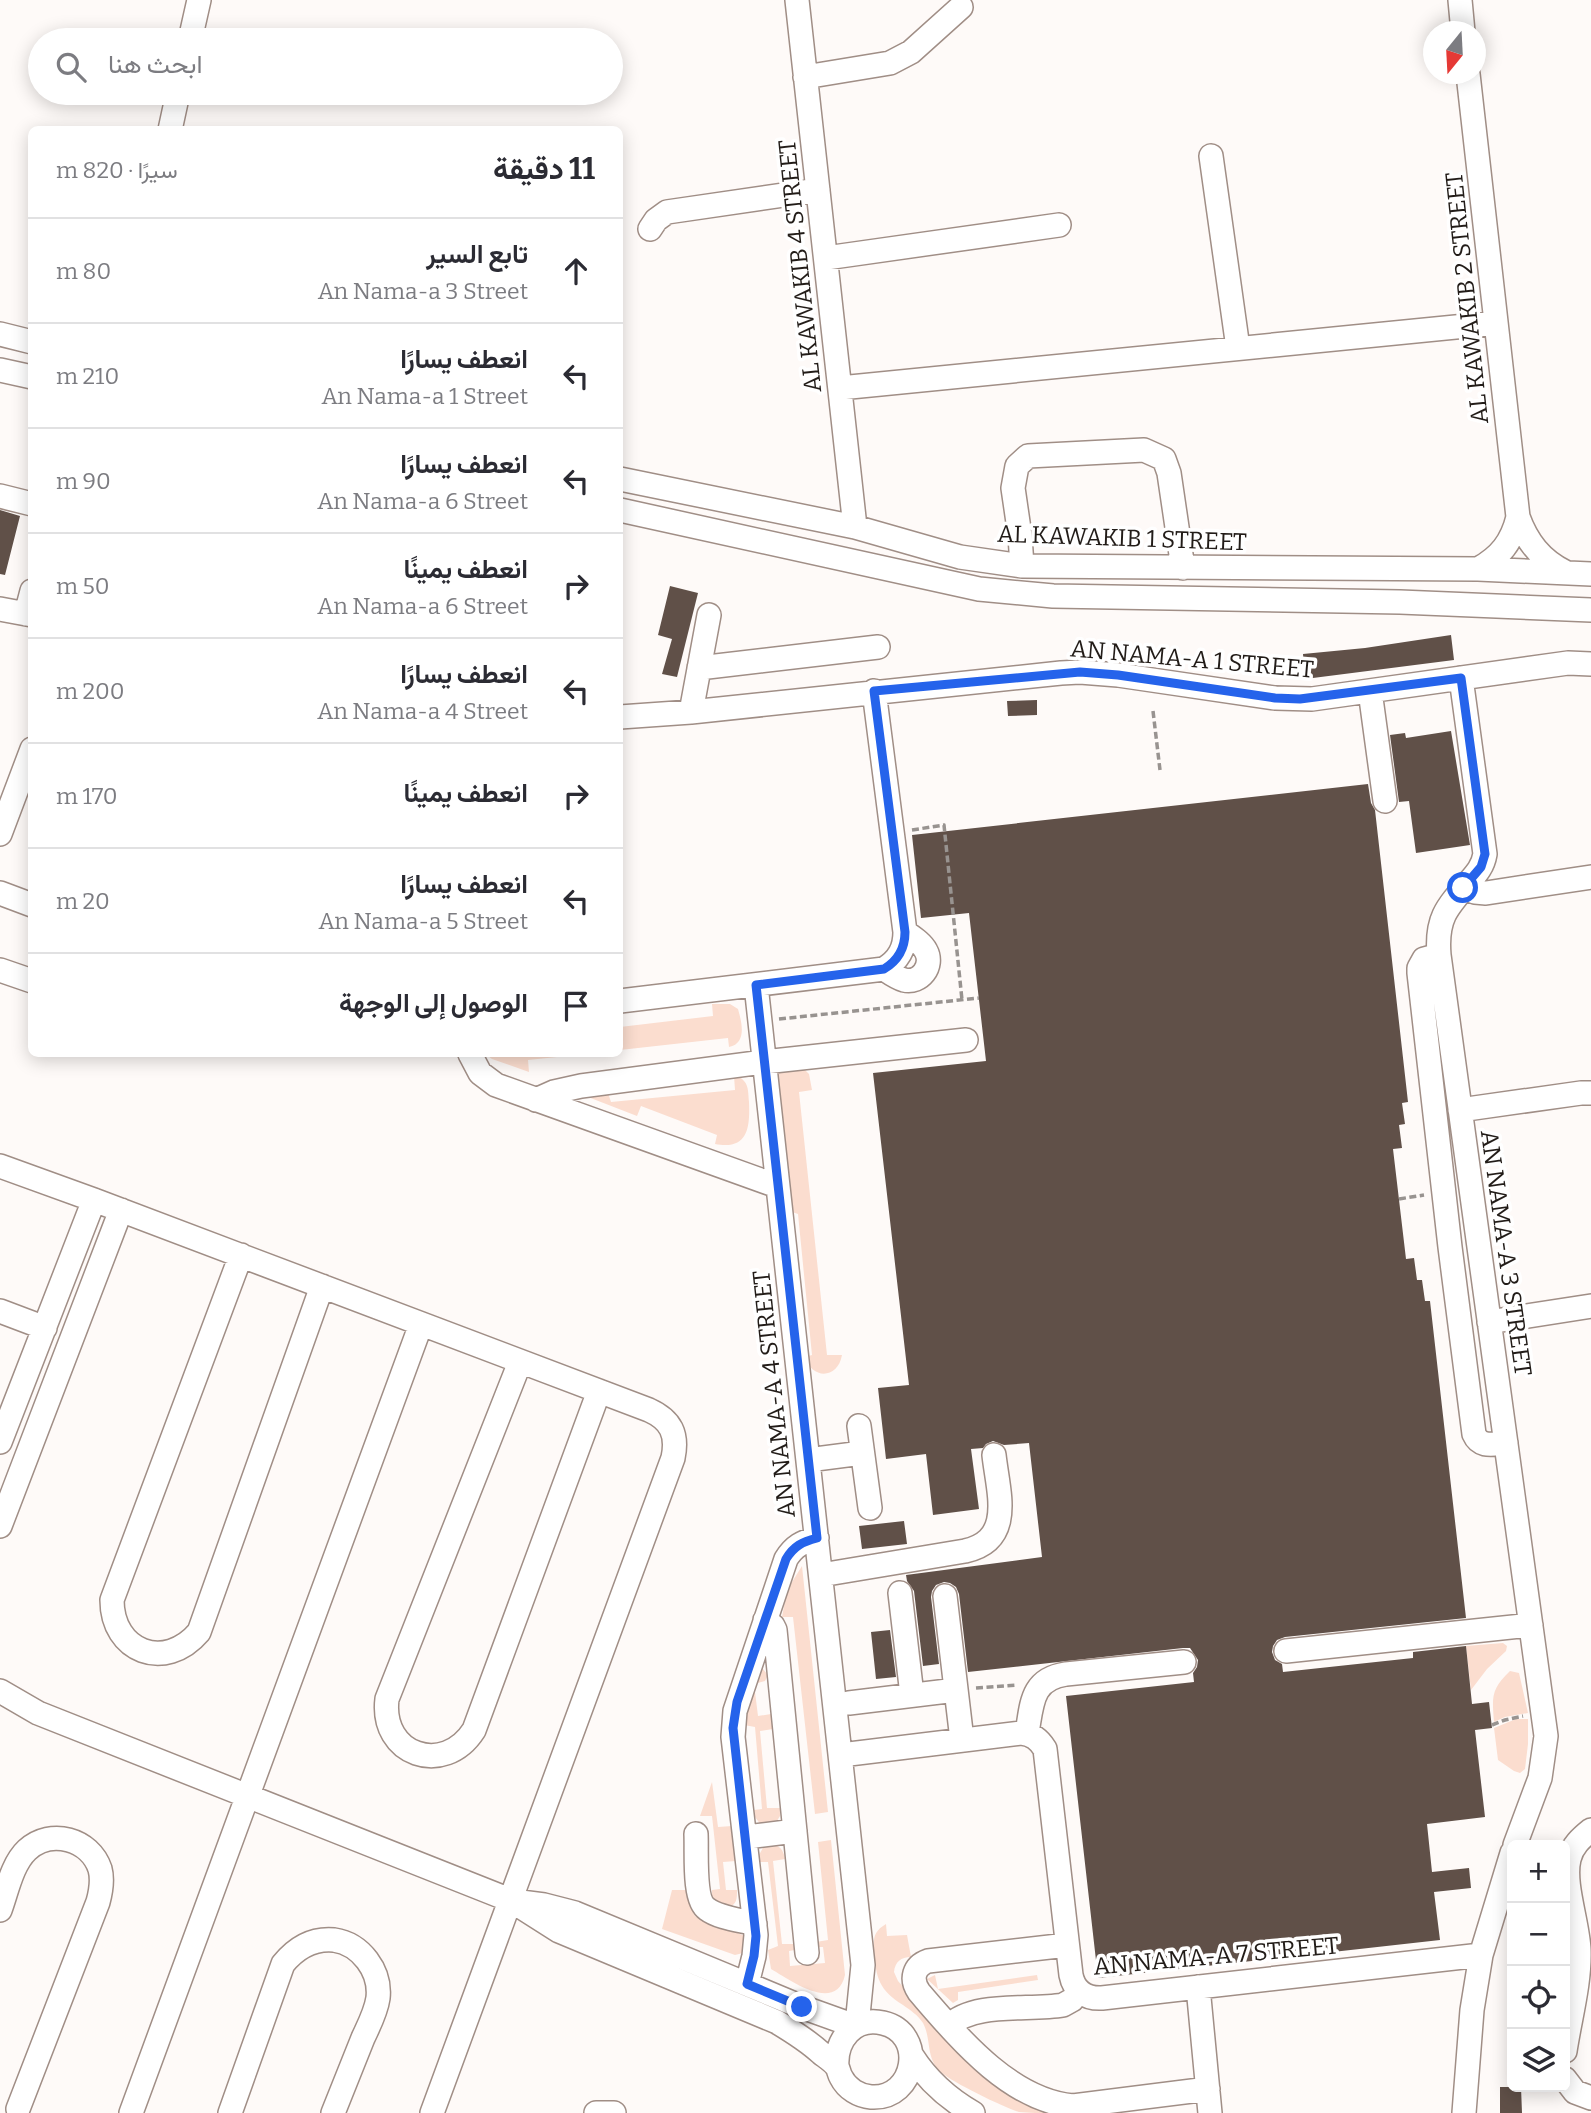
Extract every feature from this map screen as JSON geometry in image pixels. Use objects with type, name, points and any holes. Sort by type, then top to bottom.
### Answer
[{"type":"street","points":[[193,28],[199,0]]},
{"type":"street","name":"AL KAWAKIB 4 STREET","points":[[797,0],[855,527]]},
{"type":"street","points":[[1460,0],[1462,21]]},
{"type":"street","points":[[805,77],[890,63],[911,52],[961,8]]},
{"type":"street","name":"AL KAWAKIB 2 STREET","points":[[1469,84],[1518,517],[1531,545],[1542,557],[1554,567],[1580,574]]},
{"type":"street","points":[[171,126],[175,105]]},
{"type":"street","points":[[1211,156],[1238,348]]},
{"type":"street","points":[[650,229],[656,220],[667,212],[818,190]]},
{"type":"street","points":[[826,258],[1059,225]]},
{"type":"street","points":[[840,388],[1496,323]]},
{"type":"street","points":[[0,334],[28,341]]},
{"type":"street","points":[[0,370],[28,376]]},
{"type":"street","points":[[1022,566],[1013,488],[1017,466],[1028,456],[1144,450],[1164,459],[1169,473],[1183,568]]},
{"type":"street","name":"AL KAWAKIB 1 STREET","points":[[623,480],[855,527],[960,557],[1022,566],[1478,569],[1580,574]]},
{"type":"street","points":[[0,496],[28,503]]},
{"type":"street","points":[[623,511],[979,589],[1053,596],[1400,602],[1591,610]]},
{"type":"street","name":"AL KAWAKIB 2 STREET","points":[[1478,569],[1500,554],[1509,543],[1518,517]]},
{"type":"street","points":[[0,608],[28,615]]},
{"type":"street","points":[[691,712],[709,615]]},
{"type":"street","points":[[699,668],[878,647]]},
{"type":"street","name":"AN NAMA-A 1 STREET","points":[[623,717],[1080,672],[1287,699],[1312,699],[1568,663],[1591,664]]},
{"type":"street","points":[[1461,678],[1485,854],[1482,864],[1503,891]]},
{"type":"street","points":[[623,1001],[884,969],[901,954],[905,932],[874,691]]},
{"type":"street","points":[[1370,691],[1385,801]]},
{"type":"street","points":[[0,834],[28,760]]},
{"type":"street","name":"AN NAMA-A 3 STREET","points":[[1482,864],[1445,910],[1438,930],[1439,955],[1546,1736],[1543,1764],[1517,1840]]},
{"type":"street","points":[[1463,888],[1480,893],[1591,877]]},
{"type":"street","points":[[0,893],[28,904]]},
{"type":"street","points":[[1439,955],[1424,959],[1419,974],[1473,1424],[1476,1439],[1480,1442],[1506,1443]]},
{"type":"street","points":[[0,970],[28,980]]},
{"type":"street","name":"AN NAMA-A 4 STREET","points":[[756,985],[863,1965],[856,2026]]},
{"type":"street","points":[[536,1100],[554,1092],[581,1086],[764,1062],[966,1040]]},
{"type":"street","points":[[471,1057],[474,1065],[487,1080],[777,1186]]},
{"type":"street","points":[[1460,1110],[1591,1093]]},
{"type":"street","points":[[0,1167],[241,1255],[660,1415],[674,1434],[676,1446],[673,1458],[432,2113]]},
{"type":"street","points":[[0,1442],[94,1200]]},
{"type":"street","points":[[0,1526],[121,1210]]},
{"type":"street","points":[[241,1255],[112,1600],[115,1625],[131,1645],[142,1651],[168,1653],[191,1642],[199,1632],[322,1286]]},
{"type":"street","points":[[1489,1322],[1591,1306]]},
{"type":"street","points":[[0,1311],[45,1328]]},
{"type":"street","points":[[131,2113],[421,1324]]},
{"type":"street","points":[[520,1362],[387,1699],[386,1710],[391,1731],[405,1748],[415,1753],[444,1755],[462,1746],[474,1730],[598,1391]]},
{"type":"street","points":[[859,1426],[870,1508]]},
{"type":"street","points":[[808,1460],[862,1453]]},
{"type":"street","points":[[821,1574],[965,1551],[984,1544],[992,1537],[1000,1519],[994,1455]]},
{"type":"street","points":[[747,1984],[754,1956],[755,1924],[733,1737],[734,1719],[737,1702],[786,1559],[791,1550],[799,1544],[817,1538]]},
{"type":"street","points":[[900,1593],[912,1695]]},
{"type":"street","points":[[945,1596],[962,1740]]},
{"type":"street","points":[[765,1620],[775,1630],[807,1953]]},
{"type":"street","points":[[1286,1651],[1531,1625]]},
{"type":"street","points":[[841,1755],[1027,1734],[1034,1696],[1050,1678],[1184,1662]]},
{"type":"street","points":[[849,1703],[956,1690]]},
{"type":"street","points":[[0,1691],[38,1713],[510,1900],[559,1931],[777,2022],[798,2035],[837,2067]]},
{"type":"street","points":[[0,1712],[38,1713]]},
{"type":"street","name":"AN NAMA-A 7 STREET","points":[[1027,1734],[1038,1739],[1045,1749],[1072,1981],[1079,1991],[1096,1998],[1481,1955]]},
{"type":"street","points":[[1568,2029],[1579,1952],[1567,1869],[1576,1843],[1591,1830]]},
{"type":"street","points":[[746,1837],[795,1831]]},
{"type":"street","points":[[696,1834],[699,1895],[703,1906],[714,1913],[755,1924]]},
{"type":"street","points":[[0,1910],[20,1857],[36,1843],[57,1838],[77,1843],[87,1849],[100,1868],[101,1891],[98,1902],[16,2108]]},
{"type":"street","points":[[1464,2113],[1472,2010],[1481,1955],[1507,1869]]},
{"type":"street","points":[[510,1900],[575,1913],[856,2026]]},
{"type":"street","points":[[230,2113],[283,1964],[301,1947],[324,1940],[337,1941],[358,1951],[373,1968],[379,1989],[374,2011],[333,2113]]},
{"type":"street","points":[[1067,1945],[923,1963],[914,1976],[916,1987],[970,2049],[1000,2074],[1052,2102],[1073,2106],[1208,2089]]},
{"type":"street","name":"AN NAMA-A 4 STREET","points":[[863,1965],[876,1997],[893,2026]]},
{"type":"street","points":[[1198,1987],[1210,2113]]},
{"type":"street","points":[[949,2026],[961,2017],[975,2012],[1062,2004],[1072,2000],[1079,1991]]},
{"type":"street","points":[[893,2098],[907,2079],[911,2068],[909,2044],[893,2026],[869,2022],[856,2026],[839,2043],[836,2055],[840,2077],[846,2085],[867,2097],[893,2098],[914,2089],[945,2096]]},
{"type":"street","points":[[912,2056],[945,2096],[973,2113]]},
{"type":"street","points":[[1570,2086],[1574,2092],[1591,2098]]},
{"type":"street","points":[[855,2092],[870,2113]]},
{"type":"street","points":[[596,2113],[614,2113]]},
{"type":"path","points":[[1153,711],[1160,771]]},
{"type":"path","points":[[892,832],[944,825],[962,1000]]},
{"type":"path","points":[[761,1034],[777,1032],[776,1020],[979,998]]},
{"type":"path","points":[[956,1690],[1044,1682]]},
{"type":"path","points":[[1492,1726],[1516,1717],[1543,1716]]},
{"type":"shaded area","points":[[712,1004],[730,1004],[738,1009],[742,1032],[735,1045],[729,1047],[728,1038],[623,1050],[623,1027],[713,1016]]},
{"type":"shaded area","points":[[489,1057],[557,1057],[528,1060],[529,1072]]},
{"type":"shaded area","points":[[801,1066],[809,1074],[812,1090],[799,1092],[827,1355],[842,1355],[836,1369],[825,1374],[813,1370],[805,1357],[812,1355],[798,1214],[789,1211],[776,1074],[780,1070]]},
{"type":"shaded area","points":[[734,1076],[747,1085],[749,1120],[745,1135],[734,1144],[715,1144],[717,1135],[641,1106],[637,1116],[588,1097],[589,1094],[608,1093],[611,1102],[735,1090]]},
{"type":"shaded area","points":[[802,1566],[828,1812],[815,1814],[793,1617],[782,1617],[787,1590]]},
{"type":"shaded area","points":[[1503,1643],[1507,1646],[1506,1651],[1487,1669],[1471,1690],[1466,1646]]},
{"type":"shaded area","points":[[752,1669],[763,1669],[768,1675],[765,1681],[754,1684],[758,1716],[771,1714],[773,1729],[760,1731],[767,1808],[780,1808],[780,1816],[775,1824],[761,1825],[755,1817],[754,1810],[762,1809],[755,1727],[744,1725]]},
{"type":"shaded area","points":[[1510,1671],[1519,1673],[1528,1713],[1494,1722],[1494,1694],[1499,1683]]},
{"type":"shaded area","points":[[1516,1719],[1528,1719],[1525,1769],[1520,1773],[1498,1760],[1494,1728]]},
{"type":"shaded area","points":[[712,1782],[718,1827],[732,1826],[736,1861],[723,1862],[726,1890],[737,1890],[737,1896],[735,1903],[728,1908],[712,1899],[712,1890],[720,1889],[712,1816],[700,1816]]},
{"type":"shaded area","points":[[831,1840],[845,1975],[840,1986],[832,1992],[823,1993],[800,1986],[771,1969],[768,1950],[778,1946],[768,1862],[760,1862],[759,1855],[764,1846],[772,1845],[781,1848],[784,1855],[785,1859],[773,1861],[782,1944],[794,1944],[795,1950],[789,1951],[790,1966],[825,1963],[823,1947],[816,1947],[816,1942],[828,1940],[818,1842]]},
{"type":"shaded area","points":[[672,1890],[692,1890],[690,1906],[695,1916],[745,1936],[743,1953],[735,1955],[662,1929]]},
{"type":"shaded area","points":[[886,1924],[887,1936],[907,1935],[911,1957],[901,1959],[897,1963],[894,1972],[898,1981],[967,2060],[1051,2113],[1012,2110],[956,2082],[937,2068],[931,2056],[923,2023],[889,1994],[880,1982],[874,1939],[879,1929]]},
{"type":"shaded area","points":[[935,1975],[938,1989],[1037,1975],[1038,1980],[958,1992],[958,2000],[953,2003],[927,1979]]},
{"type":"building","points":[[0,510],[20,516],[5,575],[0,574]]},
{"type":"building","points":[[670,586],[698,593],[677,677],[662,674],[672,639],[658,635]]},
{"type":"building","points":[[1451,635],[1454,660],[1305,679],[1303,654]]},
{"type":"building","points":[[1037,700],[1037,715],[1008,716],[1007,701]]},
{"type":"building","points":[[1451,731],[1470,845],[1416,853],[1409,801],[1399,802],[1390,735],[1405,733],[1406,738]]},
{"type":"building","points":[[1368,784],[1375,810],[1408,1102],[1402,1103],[1405,1124],[1399,1125],[1402,1148],[1393,1149],[1406,1259],[1414,1258],[1417,1280],[1422,1280],[1425,1301],[1430,1301],[1466,1618],[1285,1637],[1277,1640],[1272,1652],[1275,1660],[1282,1664],[1283,1672],[1413,1658],[1413,1652],[1466,1646],[1472,1704],[1489,1702],[1492,1728],[1475,1730],[1485,1817],[1427,1824],[1432,1872],[1469,1868],[1471,1888],[1434,1892],[1440,1940],[1098,1978],[1066,1696],[1194,1682],[1193,1673],[1198,1660],[1190,1648],[1183,1648],[968,1672],[959,1594],[956,1587],[944,1582],[936,1585],[931,1597],[939,1664],[923,1666],[914,1591],[906,1575],[1042,1557],[1029,1443],[1004,1445],[993,1441],[983,1448],[971,1449],[979,1509],[933,1515],[926,1454],[886,1459],[878,1388],[909,1385],[873,1073],[986,1061],[969,913],[921,918],[912,835]]},
{"type":"building","points":[[904,1521],[907,1544],[862,1549],[859,1526]]},
{"type":"building","points":[[890,1630],[896,1677],[876,1679],[871,1632]]},
{"type":"building","points":[[1500,2087],[1507,2087],[1507,2092],[1521,2092],[1522,2113],[1500,2113]]},
{"type":"route","points":[[802,2007],[747,1984],[752,1969],[756,1936],[733,1737],[737,1702],[786,1559],[791,1550],[799,1544],[817,1538],[756,985],[884,969],[896,960],[904,947],[905,932],[874,691],[1080,672],[1275,698],[1312,699],[1461,678],[1485,854],[1481,867],[1463,888]]}]
